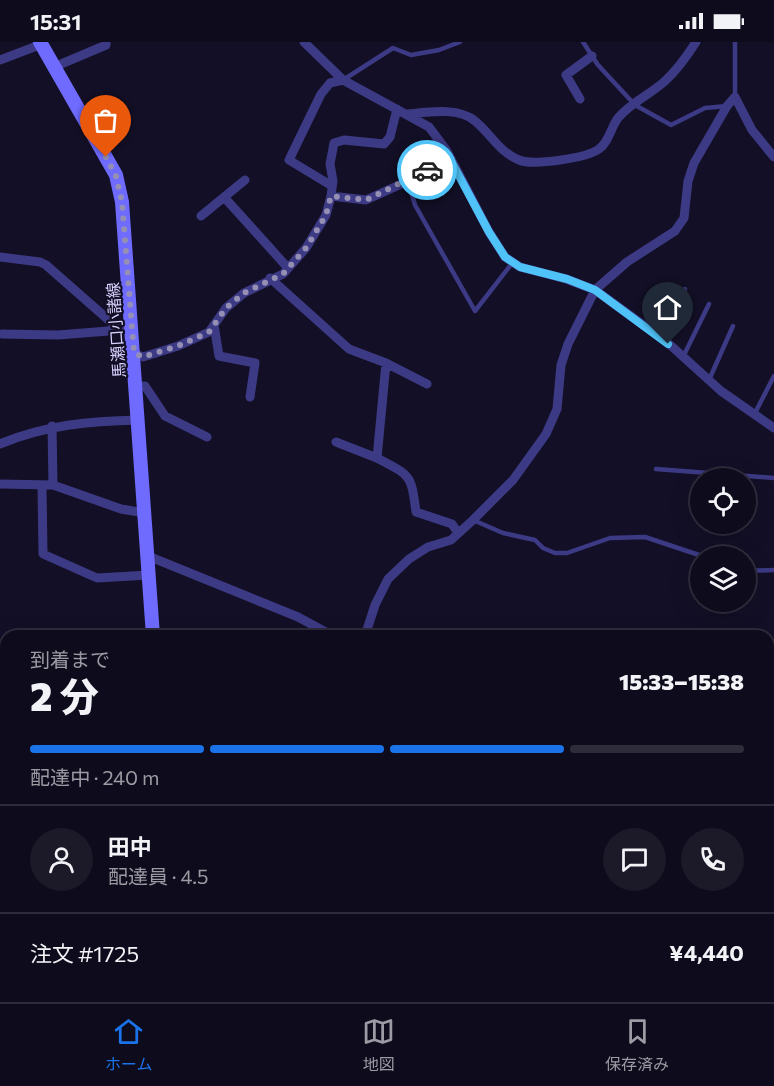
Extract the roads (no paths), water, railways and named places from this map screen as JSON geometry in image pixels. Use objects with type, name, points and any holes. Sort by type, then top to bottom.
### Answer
[{"type":"main road","name":"馬瀬口小諸線","points":[[41,43],[116,176],[122,202],[126,330],[134,353],[153,630]]},
{"type":"street","points":[[54,66],[106,45],[106,42]]},
{"type":"street","points":[[304,42],[344,81],[408,114],[429,128],[449,157],[505,257],[520,267],[567,279],[595,290],[660,337],[709,380],[774,428]]},
{"type":"street","points":[[408,114],[430,112],[460,114],[474,120],[501,150],[519,160],[533,163],[586,154],[600,149],[618,118],[664,82],[685,59],[696,42]]},
{"type":"street","points":[[0,60],[41,43]]},
{"type":"street","points":[[580,99],[566,75],[592,56]]},
{"type":"street","points":[[344,81],[330,83],[321,94],[289,160],[332,191],[366,200],[408,181],[449,157]]},
{"type":"street","points":[[367,630],[375,605],[388,579],[409,559],[428,547],[451,540],[473,520],[513,480],[546,434],[557,409],[561,365],[568,344],[595,290],[627,262],[675,231],[684,218],[688,181],[694,163],[727,106],[735,97],[752,130],[774,157]]},
{"type":"street","points":[[134,353],[143,357],[178,346],[209,332],[226,308],[244,293],[270,278],[283,274],[306,248],[326,215],[332,191],[330,164],[334,143],[344,140],[384,144],[390,137],[397,109]]},
{"type":"street","points":[[201,216],[245,180]]},
{"type":"street","points":[[224,197],[288,268]]},
{"type":"street","points":[[0,256],[40,262],[126,330]]},
{"type":"street","points":[[270,278],[349,349],[387,363],[427,384]]},
{"type":"street","points":[[214,325],[219,356],[255,363],[250,397]]},
{"type":"street","points":[[2,334],[58,335],[126,330]]},
{"type":"street","points":[[377,458],[387,363]]},
{"type":"street","points":[[136,387],[145,386],[165,416],[207,437]]},
{"type":"street","points":[[0,444],[52,426],[97,420],[139,420]]},
{"type":"street","points":[[52,426],[43,554],[97,579],[149,575]]},
{"type":"street","points":[[336,442],[377,458],[404,472],[412,482],[416,512],[452,524],[458,533]]},
{"type":"street","points":[[0,484],[47,485],[121,509],[145,513]]},
{"type":"street","points":[[148,556],[298,617],[322,630]]},
{"type":"lane","points":[[344,81],[393,48],[411,55],[439,50],[460,42]]},
{"type":"lane","points":[[583,42],[592,56],[635,105],[671,125],[705,108],[727,106]]},
{"type":"lane","points":[[735,42],[735,97]]},
{"type":"lane","points":[[408,181],[415,205],[474,311],[513,262]]},
{"type":"lane","points":[[660,337],[685,289]]},
{"type":"lane","points":[[683,357],[709,304]]},
{"type":"lane","points":[[709,380],[733,326]]},
{"type":"lane","points":[[754,415],[774,376]]},
{"type":"lane","points":[[656,469],[774,478]]},
{"type":"lane","points":[[473,520],[503,533],[535,540],[543,548],[555,553],[567,553],[610,538],[645,537],[690,552]]},
{"type":"lane","points":[[756,571],[774,570]]}]
